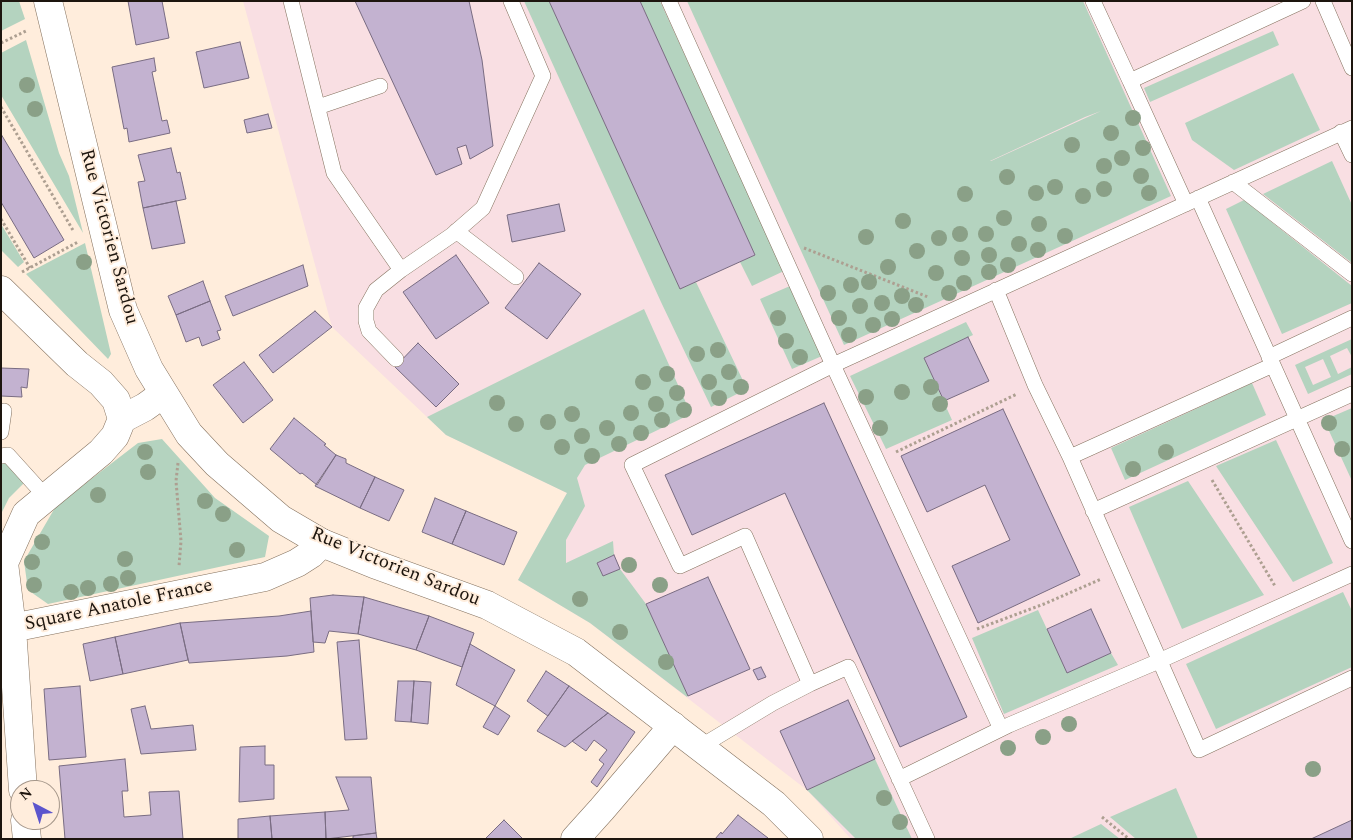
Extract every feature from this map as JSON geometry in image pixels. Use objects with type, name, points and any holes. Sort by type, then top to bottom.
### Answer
[{"type":"street","name":"Rue Victorien Sardou","points":[[48,1],[123,310],[149,369],[189,434],[217,464],[281,519],[322,543],[487,605],[576,652],[774,804],[809,839]]},
{"type":"street","points":[[8,283],[77,364],[101,383],[116,400],[122,419],[146,407],[163,394]]},
{"type":"street","name":"Square Anatole France","points":[[122,419],[114,436],[100,452],[26,514],[4,563],[7,629],[265,577],[297,563],[311,554],[322,543]]},
{"type":"street","points":[[7,629],[22,780]]},
{"type":"street","points":[[575,839],[602,810],[672,726]]},
{"type":"lane","points":[[292,1],[334,173],[401,270]]},
{"type":"lane","points":[[396,359],[369,331],[366,321],[366,308],[376,290],[456,231],[483,208],[543,76],[510,1]]},
{"type":"lane","points":[[669,1],[833,365],[1001,729]]},
{"type":"lane","points":[[1093,1],[1130,81],[1271,361],[1352,541]]},
{"type":"lane","points":[[1130,81],[1303,1]]},
{"type":"lane","points":[[1323,1],[1352,68]]},
{"type":"lane","points":[[318,107],[380,86]]},
{"type":"lane","points":[[810,684],[745,536],[680,566],[632,465],[833,365],[1346,130],[1352,155]]},
{"type":"lane","points":[[1234,182],[1352,274]]},
{"type":"lane","points":[[456,231],[516,277]]},
{"type":"lane","points":[[996,290],[1035,385],[1070,457],[1199,750],[1352,678]]},
{"type":"lane","points":[[1070,457],[1271,361],[1352,318]]},
{"type":"lane","points":[[1093,511],[1352,394]]},
{"type":"lane","points":[[1,432],[4,411]]},
{"type":"lane","points":[[1,441],[4,455],[46,497]]},
{"type":"lane","points":[[899,779],[1001,729],[1159,661],[1352,574]]},
{"type":"lane","points":[[700,747],[773,703],[848,667],[927,839]]},
{"type":"path","points":[[1,107],[79,241]]},
{"type":"path","points":[[1,219],[30,268]]},
{"type":"path","points":[[8,283],[30,268],[103,228]]},
{"type":"path","points":[[775,236],[957,308]]},
{"type":"path","points":[[877,460],[1035,385]]},
{"type":"path","points":[[180,594],[181,541],[176,467],[189,434]]},
{"type":"path","points":[[1202,462],[1285,604]]},
{"type":"path","points":[[959,636],[1044,604],[1120,571]]},
{"type":"path","points":[[1102,818],[1129,839]]},
{"type":"shaded area","points":[[243,1],[1352,1],[1352,839],[851,839],[807,790],[590,623],[518,580],[567,493],[446,435],[332,327]]},
{"type":"green space","points":[[1,1],[19,1],[25,19],[1,31]]},
{"type":"green space","points":[[524,1],[549,1],[680,289],[696,282],[747,389],[711,407]]},
{"type":"green space","points":[[640,1],[660,1],[784,271],[752,286],[740,262],[755,255]]},
{"type":"green space","points":[[687,1],[1083,1],[1171,196],[844,345]],"holes":[[[1101,111],[991,161],[1085,117]]]},
{"type":"green space","points":[[1273,31],[1279,45],[1150,102],[1144,88]]},
{"type":"green space","points":[[26,40],[59,153],[69,176],[83,233],[1,95],[1,53]]},
{"type":"green space","points":[[1293,73],[1320,130],[1234,170],[1192,140],[1185,123]]},
{"type":"green space","points":[[1332,161],[1352,205],[1352,263],[1263,194]]},
{"type":"green space","points":[[1244,200],[1352,286],[1352,303],[1282,334],[1226,209]]},
{"type":"green space","points":[[1,224],[24,262],[18,267],[1,250]]},
{"type":"green space","points":[[85,243],[111,354],[108,359],[26,274]]},
{"type":"green space","points":[[790,286],[822,356],[792,369],[760,299]]},
{"type":"green space","points":[[644,309],[691,414],[585,465],[577,478],[585,506],[566,540],[566,563],[613,541],[614,555],[597,563],[603,575],[620,569],[646,604],[687,697],[590,623],[518,580],[567,493],[446,435],[427,417]]},
{"type":"green space","points":[[966,322],[973,335],[924,358],[952,420],[886,449],[850,376]]},
{"type":"green space","points":[[1352,339],[1352,357],[1347,348],[1330,356],[1338,374],[1352,367],[1352,374],[1308,394],[1295,365]],"holes":[[[1323,359],[1331,377],[1313,385],[1305,367]]]},
{"type":"green space","points":[[1252,383],[1266,415],[1125,480],[1111,448]]},
{"type":"green space","points":[[1352,408],[1352,481],[1324,420]]},
{"type":"green space","points":[[162,439],[215,498],[269,536],[265,557],[48,604],[28,590],[24,561],[56,506],[138,443]]},
{"type":"green space","points":[[1276,440],[1333,563],[1293,582],[1216,466]]},
{"type":"green space","points":[[1,461],[7,461],[26,481],[9,498],[1,514]]},
{"type":"green space","points":[[1188,481],[1264,595],[1182,629],[1129,507]]},
{"type":"green space","points":[[1343,592],[1352,611],[1352,667],[1216,729],[1186,664]]},
{"type":"green space","points":[[1038,610],[1067,672],[1111,653],[1118,665],[1004,714],[972,638]]},
{"type":"green space","points":[[875,759],[912,839],[856,839],[807,790]]},
{"type":"green space","points":[[1176,788],[1198,839],[1136,839],[1110,817]]},
{"type":"green space","points":[[1101,824],[1120,839],[1069,839]]},
{"type":"building","points":[[128,1],[162,1],[169,38],[136,45]]},
{"type":"building","points":[[355,1],[469,1],[482,60],[493,146],[470,159],[466,145],[457,148],[462,164],[436,175]]},
{"type":"building","points":[[549,1],[640,1],[755,255],[680,289]]},
{"type":"building","points":[[240,42],[249,78],[204,88],[196,52]]},
{"type":"building","points":[[154,58],[156,71],[152,72],[162,121],[167,120],[170,133],[129,142],[127,128],[124,129],[112,67]]},
{"type":"building","points":[[268,114],[272,128],[247,133],[244,120]]},
{"type":"building","points":[[1,134],[64,240],[34,258],[1,202]]},
{"type":"building","points":[[171,148],[177,173],[180,172],[186,199],[143,208],[138,182],[145,181],[138,155]]},
{"type":"building","points":[[176,201],[185,243],[152,249],[143,208]]},
{"type":"building","points":[[559,204],[565,231],[512,242],[507,215]]},
{"type":"building","points":[[456,255],[489,303],[436,339],[403,292]]},
{"type":"building","points":[[539,263],[581,294],[547,339],[505,308]]},
{"type":"building","points":[[303,265],[308,286],[233,316],[225,296]]},
{"type":"building","points":[[203,281],[210,301],[176,315],[168,296]]},
{"type":"building","points":[[210,301],[221,330],[217,331],[220,339],[202,346],[199,337],[186,342],[176,315]]},
{"type":"building","points":[[315,311],[332,327],[273,373],[259,355]]},
{"type":"building","points":[[968,337],[989,381],[944,401],[924,358]]},
{"type":"building","points":[[418,343],[459,384],[436,407],[395,367]]},
{"type":"building","points":[[244,362],[273,400],[243,423],[213,385]]},
{"type":"building","points":[[1,368],[29,369],[27,388],[21,387],[22,397],[1,396]]},
{"type":"building","points":[[824,403],[967,717],[900,747],[785,493],[692,535],[665,475]]},
{"type":"building","points":[[1003,409],[1080,575],[978,623],[952,566],[1010,540],[985,485],[927,512],[901,456]]},
{"type":"building","points":[[294,418],[326,444],[324,445],[336,455],[317,485],[302,473],[300,474],[270,449]]},
{"type":"building","points":[[336,455],[346,459],[346,463],[375,477],[360,508],[315,486]]},
{"type":"building","points":[[375,477],[404,490],[389,521],[360,508]]},
{"type":"building","points":[[435,498],[466,511],[452,544],[422,532]]},
{"type":"building","points":[[466,511],[517,532],[504,565],[452,544]]},
{"type":"building","points":[[614,555],[620,569],[603,576],[597,563]]},
{"type":"building","points":[[708,577],[750,669],[688,696],[646,604]]},
{"type":"building","points":[[333,595],[364,597],[358,634],[329,631],[325,643],[313,642],[310,598]]},
{"type":"building","points":[[364,597],[429,616],[416,650],[358,634]]},
{"type":"building","points":[[1091,609],[1111,653],[1067,673],[1047,629]]},
{"type":"building","points":[[311,611],[314,652],[287,656],[189,663],[180,623],[279,616]]},
{"type":"building","points":[[429,616],[474,633],[462,667],[416,650]]},
{"type":"building","points":[[180,623],[188,660],[123,674],[115,637]]},
{"type":"building","points":[[115,637],[123,674],[90,681],[83,644]]},
{"type":"building","points":[[359,640],[367,739],[345,740],[337,642]]},
{"type":"building","points":[[470,644],[515,670],[495,706],[456,685]]},
{"type":"building","points":[[761,667],[766,677],[758,680],[753,670]]},
{"type":"building","points":[[546,671],[569,686],[548,716],[527,701]]},
{"type":"building","points":[[398,681],[414,681],[411,722],[395,721]]},
{"type":"building","points":[[414,681],[431,682],[428,724],[411,722]]},
{"type":"building","points":[[80,686],[86,757],[49,760],[44,689]]},
{"type":"building","points":[[569,686],[608,713],[565,747],[537,731]]},
{"type":"building","points":[[848,700],[875,759],[807,790],[780,731]]},
{"type":"building","points":[[145,706],[151,729],[193,725],[196,750],[141,754],[131,709]]},
{"type":"building","points":[[495,706],[510,716],[498,735],[483,727]]},
{"type":"building","points":[[608,713],[635,732],[597,787],[591,782],[604,764],[599,760],[607,750],[594,740],[586,751],[572,741]]},
{"type":"building","points":[[265,746],[265,765],[274,765],[274,799],[239,802],[240,747]]},
{"type":"building","points":[[125,759],[128,791],[122,791],[124,817],[151,815],[149,792],[179,791],[183,839],[65,839],[59,766]]},
{"type":"building","points":[[336,777],[371,777],[376,833],[326,839],[325,812],[349,810]]},
{"type":"building","points":[[325,812],[326,839],[272,839],[270,816]]},
{"type":"building","points":[[738,815],[768,839],[715,839],[721,832],[722,834]]},
{"type":"building","points":[[270,816],[272,839],[238,839],[238,819]]},
{"type":"building","points":[[504,820],[521,839],[485,839]]},
{"type":"building","points":[[1352,820],[1352,839],[1311,839]]},
{"type":"building","points":[[376,833],[377,839],[353,839],[353,836]]}]
